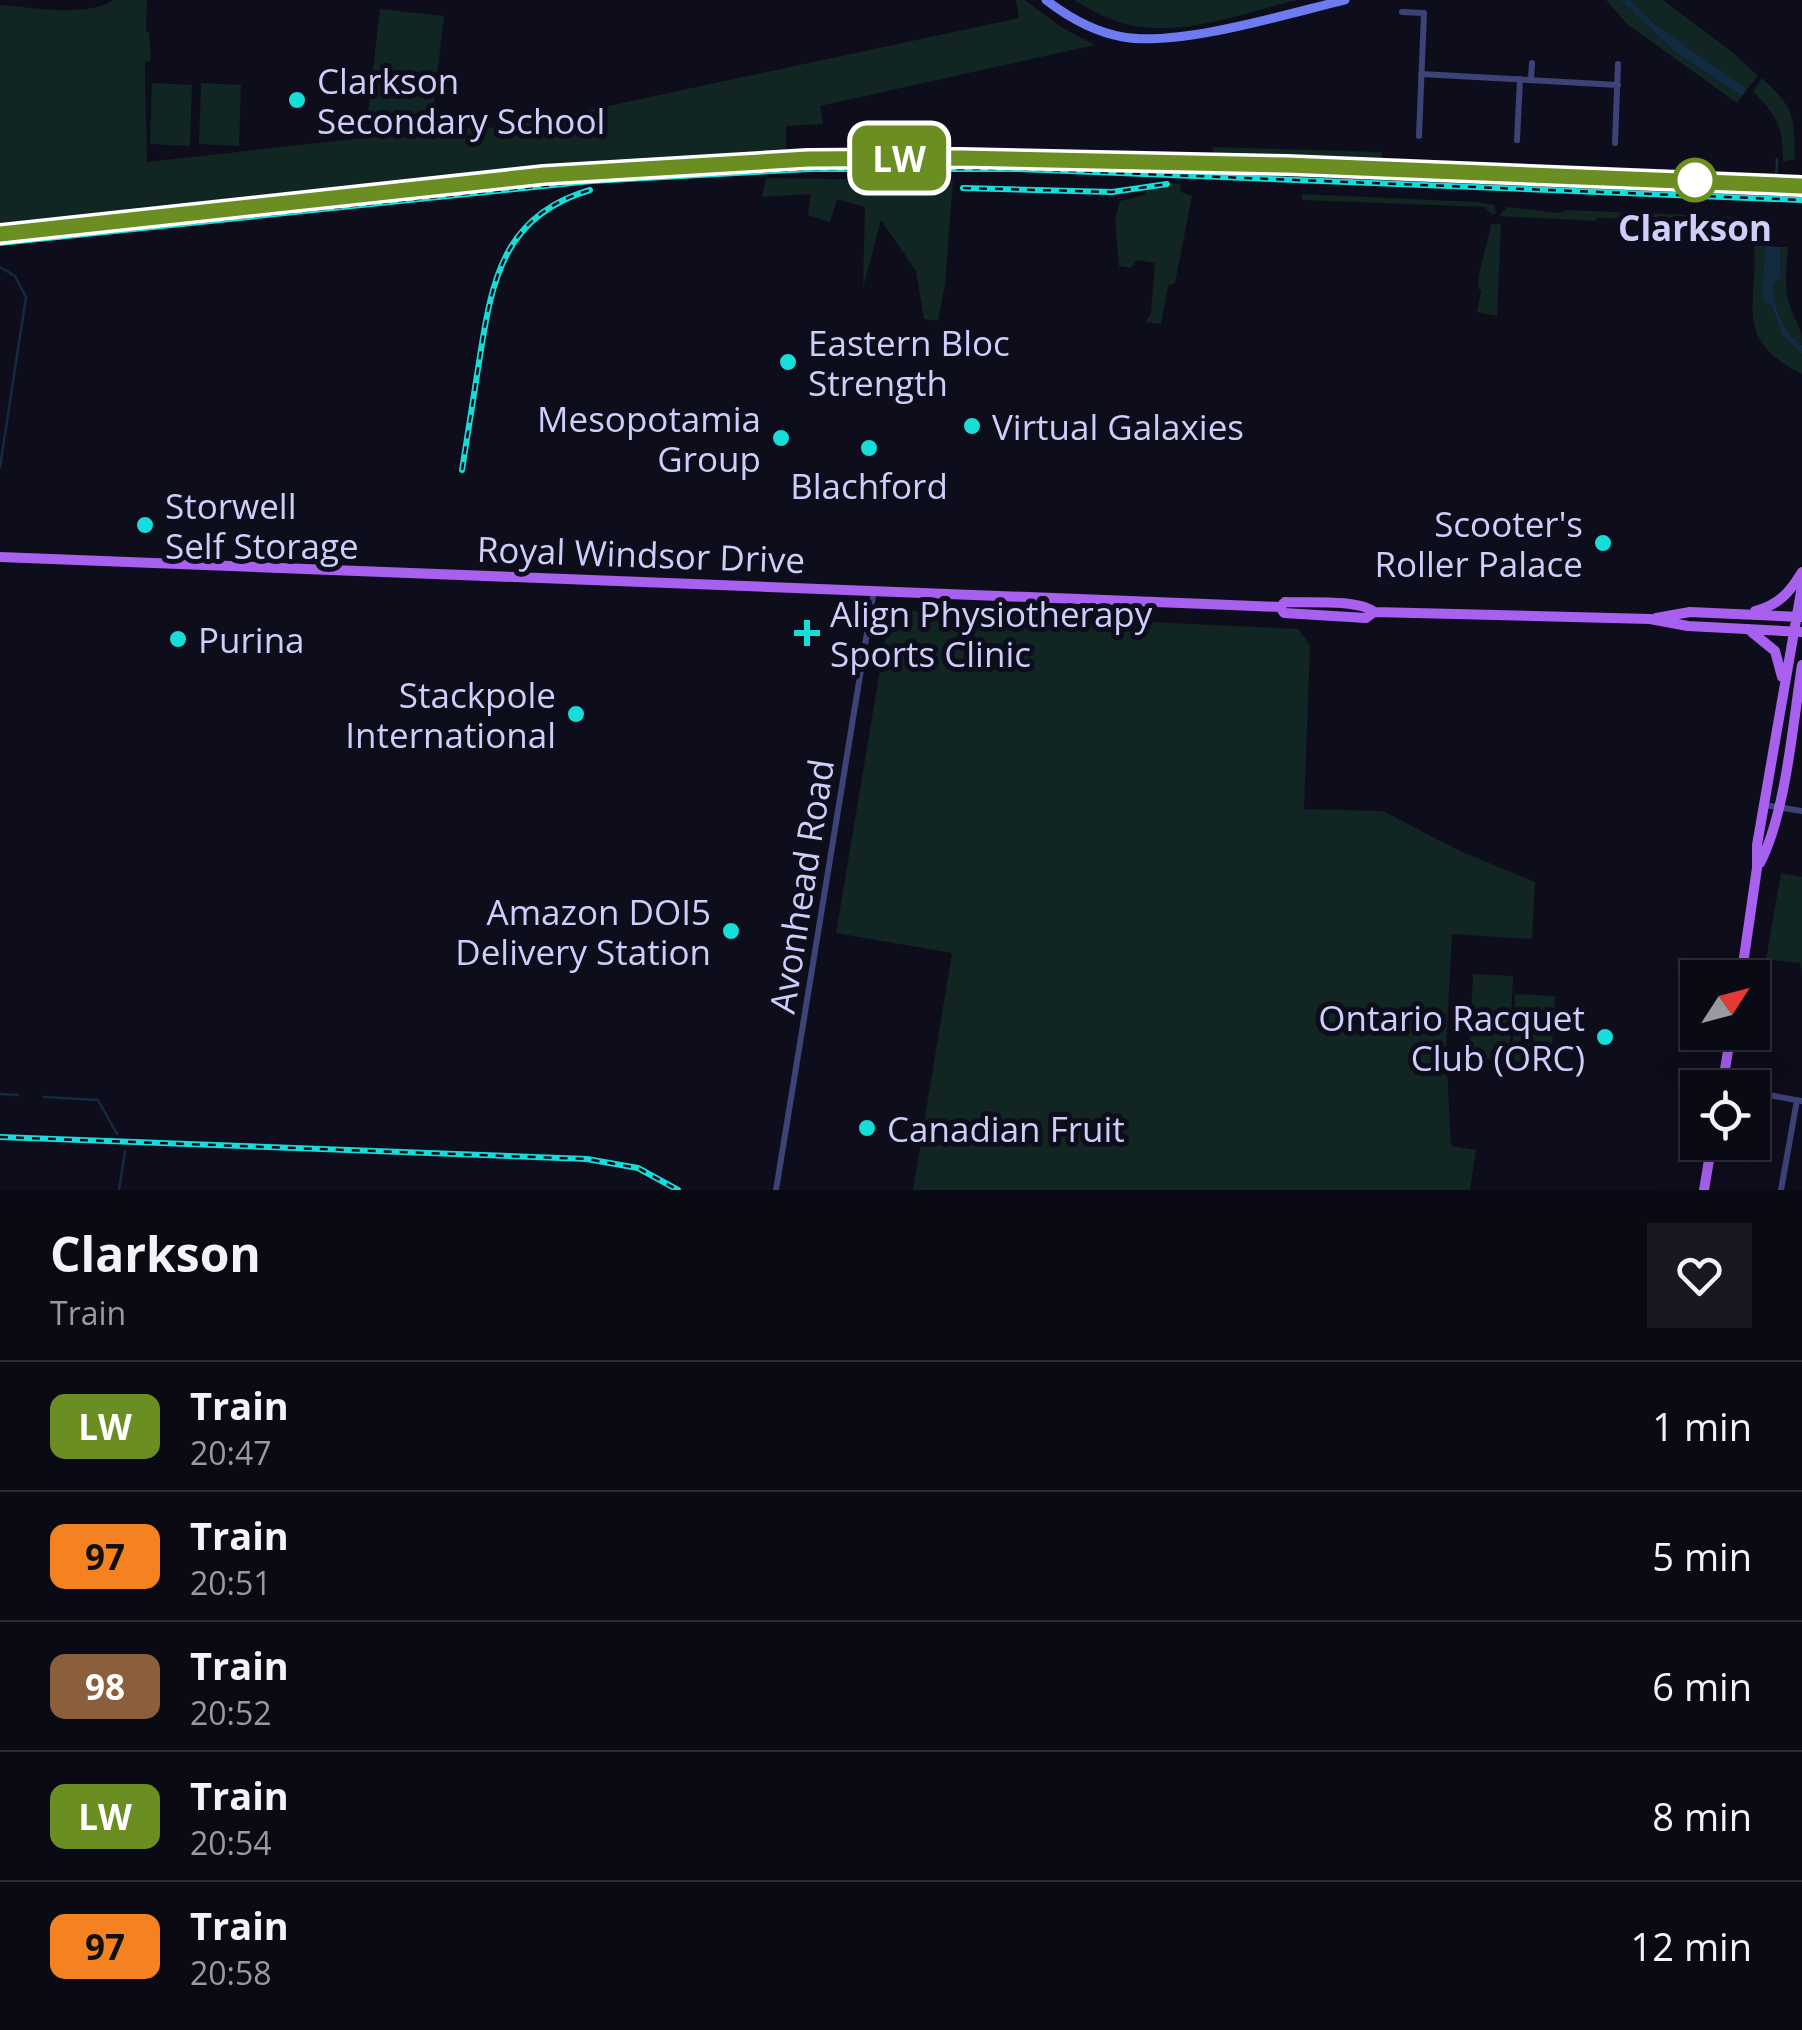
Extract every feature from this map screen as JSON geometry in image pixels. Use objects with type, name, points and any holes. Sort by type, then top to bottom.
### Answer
[{"type":"main road","name":"Royal Windsor Drive","points":[[0,557],[1280,607],[1285,602],[1366,606],[1374,612],[1650,619],[1688,626],[1799,632]]},
{"type":"main road","points":[[1744,613],[1772,606],[1790,592],[1802,572]]},
{"type":"main road","points":[[1744,960],[1783,688],[1799,632],[1802,586]]},
{"type":"main road","name":"Royal Windsor Drive","points":[[1650,619],[1690,612],[1800,617]]},
{"type":"main road","points":[[1748,629],[1775,651],[1783,688]]},
{"type":"main road","points":[[1757,868],[1767,849],[1777,807],[1802,666]]},
{"type":"main road","points":[[1704,1190],[1709,1160]]},
{"type":"street","points":[[1046,0],[1091,27],[1140,38],[1205,31],[1345,0]]},
{"type":"street","points":[[1402,12],[1424,13],[1419,136]]},
{"type":"street","points":[[1531,79],[1532,64]]},
{"type":"street","points":[[1615,143],[1618,64]]},
{"type":"street","points":[[1421,74],[1618,84]]},
{"type":"street","points":[[1518,140],[1520,79]]},
{"type":"street","name":"Avonhead Road","points":[[776,1190],[874,590]]},
{"type":"street","points":[[1764,805],[1802,811]]},
{"type":"street","points":[[1770,1095],[1799,1100],[1781,1190]]},
{"type":"green space","points":[[114,0],[147,0],[146,31],[151,61],[145,62],[147,162],[444,129],[510,127],[1019,18],[1016,0],[1025,0],[1061,27],[1095,45],[820,106],[823,124],[786,126],[786,151],[507,172],[0,227],[0,5],[74,10]]},
{"type":"green space","points":[[1074,0],[1297,0],[1214,22],[1151,28],[1115,21]]},
{"type":"green space","points":[[1606,0],[1620,0],[1675,52],[1742,96],[1737,103],[1627,24]]},
{"type":"green space","points":[[1630,0],[1663,0],[1758,76],[1747,89],[1656,25]]},
{"type":"green space","points":[[380,9],[444,16],[432,119],[368,112]]},
{"type":"green space","points":[[1762,78],[1787,106],[1794,132],[1795,159],[1783,162],[1777,123],[1753,91]]},
{"type":"green space","points":[[152,83],[192,85],[190,146],[150,144]]},
{"type":"green space","points":[[201,83],[241,85],[239,146],[199,144]]},
{"type":"green space","points":[[1213,147],[1382,152],[1382,160],[1213,155]]},
{"type":"green space","points":[[766,178],[953,181],[945,284],[938,321],[924,319],[916,271],[881,220],[863,288],[865,207],[837,199],[830,222],[808,215],[811,194],[762,197]]},
{"type":"green space","points":[[1170,183],[1180,184],[1181,192],[1192,196],[1175,283],[1168,286],[1161,324],[1145,322],[1151,313],[1155,263],[1137,260],[1131,268],[1119,266],[1115,219],[1120,201]]},
{"type":"green space","points":[[1302,194],[1476,202],[1494,205],[1496,214],[1485,207],[1302,200]]},
{"type":"green space","points":[[1507,207],[1560,213],[1566,210],[1739,217],[1740,225],[1717,224],[1714,218],[1682,218],[1675,223],[1665,219],[1596,221],[1499,216]]},
{"type":"green space","points":[[1491,224],[1501,224],[1497,316],[1477,312],[1480,271]]},
{"type":"green space","points":[[1754,246],[1765,246],[1762,296],[1771,304],[1782,335],[1802,354],[1802,374],[1780,361],[1757,333],[1753,318]]},
{"type":"green space","points":[[1780,247],[1788,247],[1787,291],[1802,345],[1784,326],[1775,300],[1773,283],[1781,278]]},
{"type":"green space","points":[[890,610],[1298,629],[1310,645],[1304,809],[1383,811],[1460,851],[1535,882],[1532,939],[1452,934],[1446,1048],[1451,1146],[1476,1150],[1470,1190],[913,1190],[952,953],[836,933]]},
{"type":"green space","points":[[1781,873],[1802,877],[1802,976],[1800,963],[1766,959]]},
{"type":"green space","points":[[1473,974],[1513,976],[1509,1060],[1469,1058]]},
{"type":"green space","points":[[1515,994],[1555,996],[1551,1063],[1512,1061]]},
{"type":"water","points":[[1620,0],[1630,0],[1656,25],[1747,89],[1742,96],[1675,52]]},
{"type":"water","points":[[1765,246],[1780,247],[1781,278],[1773,283],[1775,300],[1784,326],[1802,345],[1802,354],[1782,335],[1771,304],[1762,296]]},
{"type":"waterway","points":[[1776,179],[1777,159]]},
{"type":"waterway","points":[[0,267],[15,276],[26,297],[0,467]]},
{"type":"waterway","points":[[0,1094],[18,1095]]},
{"type":"waterway","points":[[44,1097],[98,1100],[117,1134]]},
{"type":"waterway","points":[[119,1190],[125,1151]]},
{"type":"railway","points":[[1321,166],[1802,186]]},
{"type":"railway","points":[[0,243],[591,181],[809,169],[1018,169],[1802,200]]},
{"type":"railway","points":[[963,188],[1112,192],[1167,184]]},
{"type":"railway","points":[[462,470],[490,301],[507,253],[538,216],[561,201],[590,190]]},
{"type":"railway","points":[[0,1137],[587,1159],[638,1168],[678,1190]]},
{"type":"train","name":"LW","points":[[0,234],[544,175],[808,159],[1287,165],[1802,186]]},
{"type":"place","name":"Clarkson Secondary School","points":[[297,100]]},
{"type":"place","name":"Clarkson","points":[[1695,180]]},
{"type":"place","name":"Eastern Bloc Strength","points":[[788,362]]},
{"type":"place","name":"Virtual Galaxies","points":[[972,426]]},
{"type":"place","name":"Mesopotamia Group","points":[[781,438]]},
{"type":"place","name":"Blachford","points":[[869,448]]},
{"type":"place","name":"Storwell Self Storage","points":[[145,525]]},
{"type":"place","name":"Scooter's Roller Palace","points":[[1603,543]]},
{"type":"place","name":"Align Physiotherapy Sports Clinic","points":[[807,633]]},
{"type":"place","name":"Purina","points":[[178,639]]},
{"type":"place","name":"Stackpole International","points":[[576,714]]},
{"type":"place","name":"Amazon DOI5 Delivery Station","points":[[731,931]]},
{"type":"place","name":"Ontario Racquet Club (ORC)","points":[[1605,1037]]},
{"type":"place","name":"Canadian Fruit","points":[[867,1128]]}]
